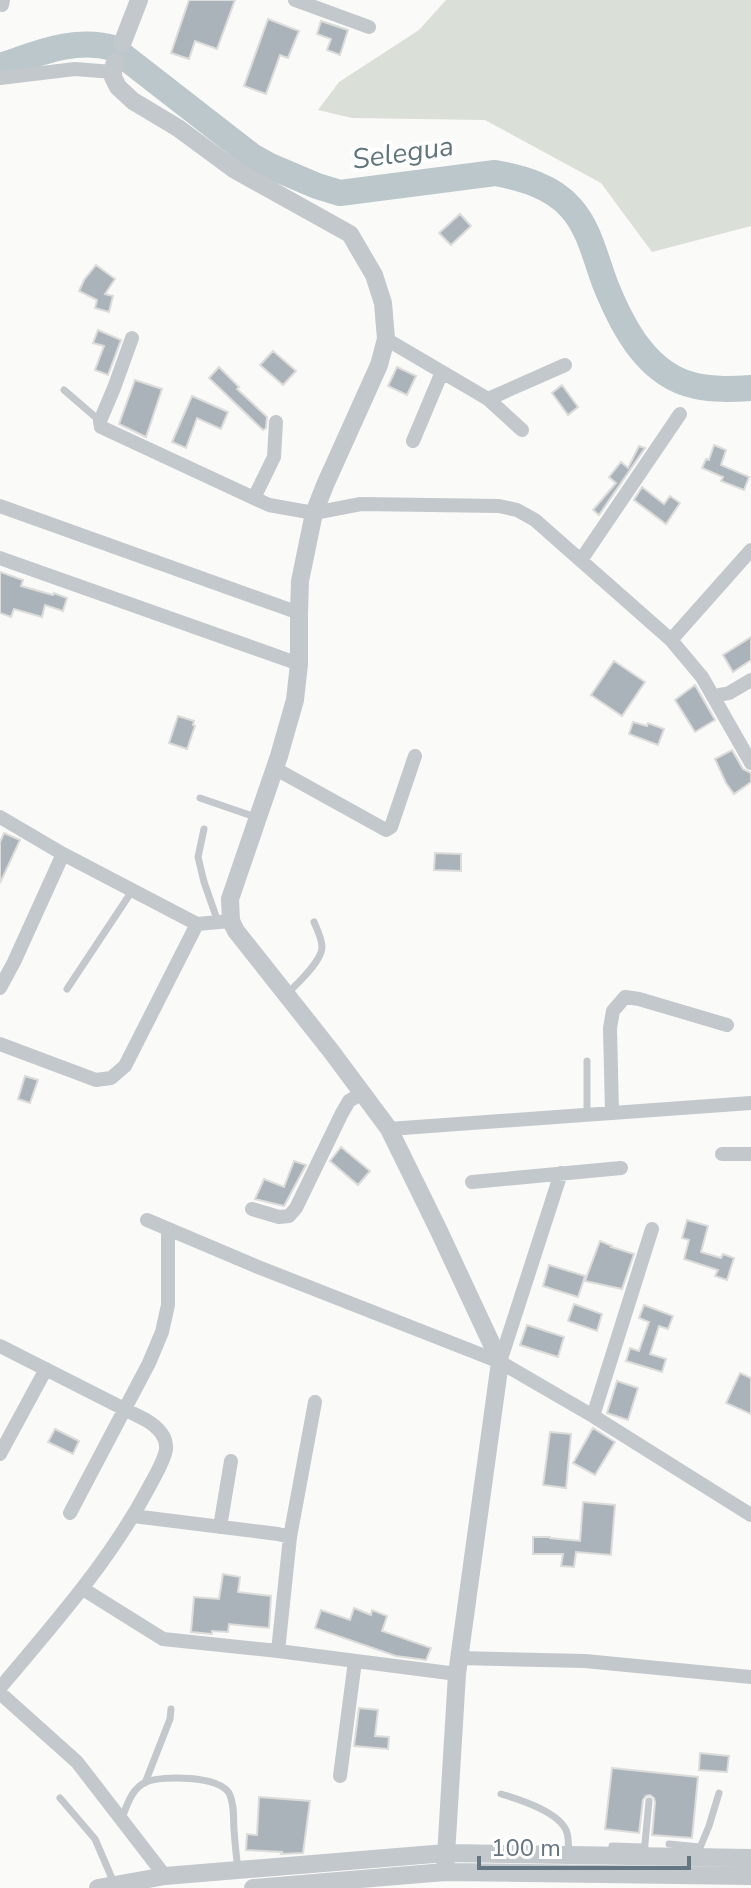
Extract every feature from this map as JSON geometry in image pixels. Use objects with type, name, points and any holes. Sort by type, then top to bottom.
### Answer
[{"type":"street","points":[[139,0],[114,67],[113,77],[118,87],[133,101],[178,128],[235,170],[350,234],[374,275],[383,303],[386,339],[379,365],[314,513],[300,581],[299,664],[295,700],[225,922]]},
{"type":"street","points":[[295,0],[369,27]]},
{"type":"street","points":[[336,15],[343,0]]},
{"type":"street","points":[[0,78],[114,67]]},
{"type":"street","points":[[132,338],[100,421],[101,427],[269,505],[314,513],[361,504],[499,506],[517,510],[535,520],[671,640],[702,677],[751,763]]},
{"type":"street","points":[[386,339],[488,399],[522,430]]},
{"type":"street","points":[[488,399],[565,365]]},
{"type":"street","points":[[413,441],[442,372]]},
{"type":"street","points":[[581,560],[680,414]]},
{"type":"street","points":[[254,498],[274,457],[276,422]]},
{"type":"street","points":[[0,506],[299,613]]},
{"type":"street","points":[[671,640],[751,550]]},
{"type":"street","points":[[0,558],[299,664]]},
{"type":"street","points":[[714,696],[729,693],[751,680]]},
{"type":"street","points":[[274,768],[386,830],[391,827],[415,756]]},
{"type":"street","points":[[0,817],[63,854],[197,924],[225,922],[236,931],[389,1129],[500,1362]]},
{"type":"street","points":[[0,988],[63,854]]},
{"type":"street","points":[[0,1044],[96,1080],[111,1078],[125,1066],[197,924]]},
{"type":"street","points":[[612,1113],[610,1028],[613,1011],[625,997],[727,1025]]},
{"type":"street","points":[[252,1209],[279,1217],[289,1216],[296,1208],[349,1101],[362,1093]]},
{"type":"street","points":[[389,1129],[751,1103]]},
{"type":"street","points":[[722,1154],[751,1154]]},
{"type":"street","points":[[472,1182],[621,1168]]},
{"type":"street","points":[[446,1871],[458,1666],[500,1362],[561,1173]]},
{"type":"street","points":[[147,1220],[500,1362],[751,1515]]},
{"type":"street","points":[[70,1513],[149,1363],[165,1320],[169,1293],[168,1229]]},
{"type":"street","points":[[593,1416],[652,1229]]},
{"type":"street","points":[[0,1346],[125,1408],[156,1426],[163,1436],[166,1449],[133,1516],[83,1589],[0,1691],[77,1762],[165,1876]]},
{"type":"street","points":[[0,1454],[46,1369]]},
{"type":"street","points":[[278,1651],[290,1537],[315,1402]]},
{"type":"street","points":[[220,1527],[231,1461]]},
{"type":"street","points":[[133,1516],[290,1537]]},
{"type":"street","points":[[83,1589],[159,1638],[355,1661],[458,1666],[585,1661],[751,1677]]},
{"type":"street","points":[[340,1776],[355,1661]]},
{"type":"street","points":[[253,1888],[341,1884],[569,1855],[698,1852],[751,1858]]},
{"type":"street","points":[[106,1886],[165,1876],[238,1870],[446,1871],[553,1881],[719,1882],[751,1876]]},
{"type":"lane","points":[[64,390],[100,421]]},
{"type":"lane","points":[[200,798],[258,818]]},
{"type":"lane","points":[[204,829],[198,857],[204,882],[225,922]]},
{"type":"lane","points":[[67,989],[133,890]]},
{"type":"lane","points":[[286,995],[320,956],[323,945],[314,922]]},
{"type":"lane","points":[[587,1061],[587,1114]]},
{"type":"lane","points":[[122,1819],[132,1795],[145,1783],[171,1709]]},
{"type":"lane","points":[[145,1783],[170,1778],[199,1779],[219,1784],[228,1791],[233,1805],[238,1870]]},
{"type":"lane","points":[[669,1844],[698,1852],[719,1793]]},
{"type":"lane","points":[[501,1794],[523,1801],[562,1823],[568,1833],[569,1855]]},
{"type":"lane","points":[[60,1798],[95,1839],[106,1886]]},
{"type":"lane","points":[[612,1846],[644,1852],[649,1801]]},
{"type":"shaded area","points":[[446,0],[751,0],[751,226],[652,252],[601,183],[485,120],[352,118],[318,110],[339,82],[419,30]]},
{"type":"building","points":[[189,0],[235,0],[217,49],[195,41],[189,59],[171,53]]},
{"type":"building","points":[[268,19],[299,31],[288,58],[280,55],[266,94],[244,86]]},
{"type":"building","points":[[321,21],[348,30],[340,55],[327,50],[331,39],[317,34]]},
{"type":"building","points":[[460,214],[471,226],[451,245],[439,233]]},
{"type":"building","points":[[96,265],[115,279],[105,294],[113,296],[109,312],[95,308],[97,300],[79,291]]},
{"type":"building","points":[[98,330],[121,340],[108,375],[95,370],[104,346],[93,343]]},
{"type":"building","points":[[273,351],[296,371],[283,385],[260,365]]},
{"type":"building","points":[[219,367],[267,417],[266,428],[263,430],[209,378]]},
{"type":"building","points":[[397,367],[416,376],[407,395],[388,386]]},
{"type":"building","points":[[135,380],[162,389],[146,437],[119,424]]},
{"type":"building","points":[[562,385],[578,407],[568,415],[552,393]]},
{"type":"building","points":[[192,396],[228,412],[221,429],[197,418],[186,448],[172,442]]},
{"type":"building","points":[[714,445],[726,450],[721,465],[749,477],[744,490],[721,481],[723,477],[702,468],[706,459],[709,460]]},
{"type":"building","points":[[639,446],[645,448],[599,515],[593,510],[616,483],[609,477],[621,462],[628,468]]},
{"type":"building","points":[[642,487],[664,504],[670,496],[680,503],[666,524],[634,500]]},
{"type":"building","points":[[0,572],[23,580],[21,586],[67,598],[63,611],[45,605],[42,617],[14,609],[11,617],[0,613]]},
{"type":"building","points":[[751,637],[751,660],[733,672],[723,655]]},
{"type":"building","points":[[614,661],[645,682],[622,716],[591,695]]},
{"type":"building","points":[[695,685],[715,720],[695,732],[675,700]]},
{"type":"building","points":[[178,716],[194,721],[187,749],[169,743]]},
{"type":"building","points":[[633,722],[664,729],[658,745],[629,734]]},
{"type":"building","points":[[732,750],[743,769],[751,773],[751,782],[734,794],[715,759]]},
{"type":"building","points":[[4,833],[20,840],[0,883],[0,842]]},
{"type":"building","points":[[435,853],[461,854],[461,871],[434,870]]},
{"type":"building","points":[[25,1076],[38,1080],[30,1103],[18,1099]]},
{"type":"building","points":[[341,1147],[370,1171],[358,1185],[330,1161]]},
{"type":"building","points":[[294,1161],[306,1165],[284,1206],[255,1199],[264,1179],[284,1187]]},
{"type":"building","points":[[687,1220],[708,1226],[701,1252],[734,1258],[727,1280],[715,1276],[718,1270],[684,1259],[689,1240],[682,1238]]},
{"type":"building","points":[[600,1241],[634,1254],[622,1289],[585,1281]]},
{"type":"building","points":[[549,1265],[585,1276],[578,1297],[543,1286]]},
{"type":"building","points":[[574,1304],[602,1314],[597,1331],[568,1321]]},
{"type":"building","points":[[644,1305],[673,1316],[668,1329],[659,1326],[650,1354],[666,1359],[662,1372],[626,1361],[630,1348],[639,1351],[649,1322],[639,1318]]},
{"type":"building","points":[[527,1325],[564,1337],[558,1357],[520,1345]]},
{"type":"building","points":[[740,1373],[751,1378],[751,1414],[726,1403]]},
{"type":"building","points":[[617,1381],[638,1388],[628,1420],[607,1413]]},
{"type":"building","points":[[593,1428],[615,1442],[595,1475],[573,1463]]},
{"type":"building","points":[[55,1429],[79,1441],[73,1454],[48,1442]]},
{"type":"building","points":[[550,1432],[571,1434],[566,1488],[543,1485]]},
{"type":"building","points":[[583,1502],[615,1505],[611,1555],[576,1552],[574,1567],[561,1566],[563,1554],[533,1554],[533,1537],[580,1541]]},
{"type":"building","points":[[223,1574],[240,1577],[238,1592],[271,1596],[269,1628],[229,1624],[228,1632],[191,1632],[194,1597],[219,1599]]},
{"type":"building","points":[[354,1608],[371,1615],[372,1610],[387,1616],[382,1631],[431,1648],[426,1660],[396,1656],[315,1628],[321,1610],[350,1620]]},
{"type":"building","points":[[359,1708],[378,1710],[375,1736],[389,1737],[388,1749],[354,1746]]},
{"type":"building","points":[[700,1753],[729,1756],[727,1772],[699,1770]]},
{"type":"building","points":[[612,1768],[698,1777],[692,1838],[652,1835],[655,1802],[650,1795],[643,1800],[639,1833],[605,1829]]},
{"type":"building","points":[[259,1797],[310,1801],[303,1853],[246,1850],[247,1834],[257,1835]]},
{"type":"waterway","name":"Selegua","points":[[0,66],[70,46],[84,44],[113,48],[252,156],[317,186],[340,193],[495,173],[536,184],[563,200],[578,216],[620,318],[651,361],[679,381],[696,386],[751,388]]}]
